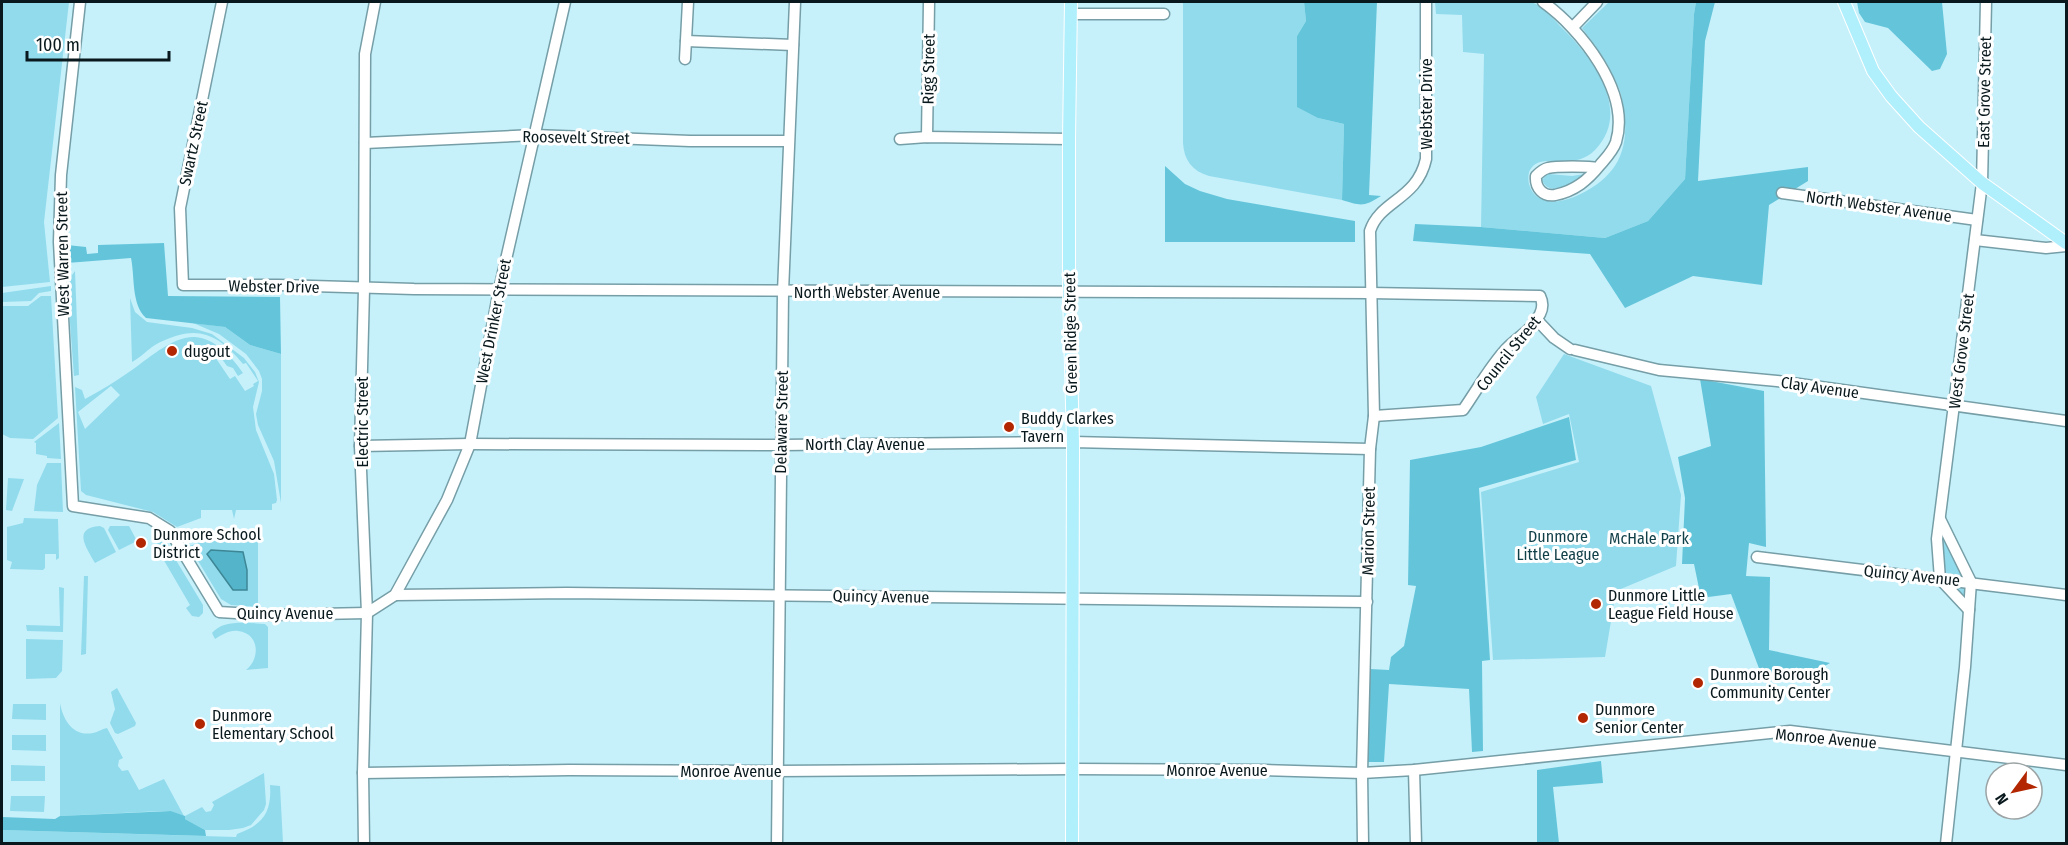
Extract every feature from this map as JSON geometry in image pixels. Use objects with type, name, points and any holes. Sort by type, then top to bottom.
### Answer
[{"type":"main road","points":[[1844,2],[1873,71],[1919,128],[1982,183],[2067,244]]},
{"type":"main road","name":"Green Ridge Street","points":[[1071,8],[1069,292],[1073,442],[1072,843]]},
{"type":"street","name":"West Warren Street","points":[[73,506],[59,242],[61,175],[80,2]]},
{"type":"street","name":"Swartz Street","points":[[183,285],[180,208],[222,2]]},
{"type":"street","name":"Electric Street","points":[[364,843],[363,773],[367,613],[360,446],[364,289],[365,54],[375,2]]},
{"type":"street","name":"West Drinker Street","points":[[367,613],[394,595],[447,500],[470,444],[499,290],[565,2]]},
{"type":"street","points":[[685,59],[688,2]]},
{"type":"street","name":"Delaware Street","points":[[777,843],[783,292],[795,2]]},
{"type":"street","name":"Rigg Street","points":[[927,137],[929,2]]},
{"type":"street","name":"Webster Drive","points":[[1374,220],[1411,189],[1424,170],[1426,159],[1426,2]]},
{"type":"street","points":[[1543,2],[1573,27],[1591,50],[1617,103],[1618,128],[1616,141],[1608,156],[1591,177],[1563,193],[1550,196],[1538,188],[1535,182],[1536,176],[1548,167],[1597,168]]},
{"type":"street","points":[[1573,27],[1597,2]]},
{"type":"street","name":"East Grove Street","points":[[1982,183],[1986,2]]},
{"type":"street","points":[[1071,8],[1164,14]]},
{"type":"street","points":[[686,41],[793,45]]},
{"type":"street","name":"Roosevelt Street","points":[[365,143],[534,135],[690,141],[788,141]]},
{"type":"street","points":[[900,139],[927,137],[1069,139]]},
{"type":"street","name":"West Grove Street","points":[[1940,579],[1937,539],[1982,183]]},
{"type":"street","name":"North Webster Avenue","points":[[1782,193],[1977,220]]},
{"type":"street","name":"Marion Street","points":[[1363,843],[1362,773],[1370,449],[1374,416],[1370,231],[1374,220]]},
{"type":"street","points":[[1975,240],[2046,248],[2067,244]]},
{"type":"street","name":"Webster Drive","points":[[183,285],[278,285],[364,289]]},
{"type":"street","name":"North Webster Avenue","points":[[364,289],[1371,293]]},
{"type":"street","name":"Council Street","points":[[1371,293],[1536,295],[1540,296],[1543,301],[1542,311],[1537,320],[1508,348],[1463,411],[1374,416]]},
{"type":"street","name":"Clay Avenue","points":[[1537,320],[1554,338],[1573,350],[1659,370],[1777,381],[2067,421]]},
{"type":"street","name":"North Clay Avenue","points":[[360,446],[1073,442],[1370,449]]},
{"type":"street","name":"Quincy Avenue","points":[[73,506],[149,518],[170,531],[219,612],[269,615],[367,613]]},
{"type":"street","points":[[1940,519],[1971,582],[1957,751],[1946,843]]},
{"type":"street","name":"Quincy Avenue","points":[[1757,557],[2067,595]]},
{"type":"street","points":[[1940,579],[1969,610]]},
{"type":"street","name":"Quincy Avenue","points":[[394,595],[567,593],[1367,602]]},
{"type":"street","name":"Monroe Avenue","points":[[363,773],[569,770],[1073,769],[1362,773],[1414,770],[1790,731],[2067,765]]},
{"type":"street","points":[[1414,770],[1416,843]]},
{"type":"green space","points":[[2,2],[69,2],[44,222],[50,282],[2,287]]},
{"type":"green space","points":[[1183,2],[1304,2],[1306,21],[1297,36],[1318,118],[1344,124],[1342,200],[1209,176],[1190,164],[1185,155],[1183,143]]},
{"type":"green space","points":[[1435,2],[1531,2],[1548,13],[1574,40],[1596,69],[1609,102],[1610,119],[1606,135],[1595,150],[1586,157],[1577,160],[1542,162],[1535,164],[1529,172],[1529,182],[1536,196],[1553,202],[1574,197],[1599,183],[1616,164],[1624,141],[1624,112],[1619,89],[1605,61],[1582,28],[1609,2],[1696,2],[1685,179],[1648,221],[1605,238],[1481,227],[1484,54],[1463,52],[1462,15],[1436,14]]},
{"type":"green space","points":[[1549,174],[1586,175],[1557,189],[1546,186],[1542,180]]},
{"type":"green space","points":[[75,271],[79,375],[74,376],[67,282]]},
{"type":"green space","points":[[51,286],[51,291],[39,293],[31,301],[2,302],[2,293]]},
{"type":"green space","points":[[41,296],[51,296],[58,418],[33,439],[10,438],[2,434],[2,306],[28,306]]},
{"type":"green space","points":[[130,298],[135,312],[147,322],[192,328],[212,334],[244,358],[255,372],[259,382],[253,407],[256,430],[274,474],[277,500],[272,504],[272,510],[236,510],[234,519],[232,510],[201,510],[201,518],[177,527],[153,512],[86,495],[81,491],[75,387],[82,390],[85,399],[169,344],[195,337],[210,341],[229,355],[243,373],[238,376],[217,352],[213,354],[230,379],[235,376],[245,391],[258,381],[246,363],[243,364],[223,344],[204,334],[181,334],[169,338],[132,362]],"holes":[[[111,386],[120,395],[85,429],[78,412]]]},
{"type":"green space","points":[[193,323],[225,327],[250,345],[281,354],[281,503],[274,461],[258,425],[256,414],[262,391],[259,371],[246,354],[219,334]]},
{"type":"green space","name":"Dunmore Little League","points":[[1564,354],[1651,386],[1681,495],[1676,566],[1616,591],[1605,657],[1493,660],[1481,492],[1579,462],[1569,414],[1543,424],[1536,397]]},
{"type":"green space","points":[[59,423],[61,459],[36,454],[36,443],[34,442]]},
{"type":"green space","points":[[47,463],[61,463],[63,512],[34,511],[37,485]]},
{"type":"green space","points":[[8,478],[24,479],[12,511],[6,510]]},
{"type":"green space","points":[[24,518],[58,519],[59,558],[56,560],[56,554],[45,554],[43,570],[10,569],[12,562],[7,560],[7,527],[23,523]]},
{"type":"green space","points":[[1940,519],[1971,582],[1969,610],[1940,579]]},
{"type":"green space","points":[[100,526],[104,528],[116,552],[95,563],[85,545],[84,534],[86,530]]},
{"type":"green space","points":[[110,526],[129,526],[137,541],[119,550],[108,530]]},
{"type":"green space","points":[[162,541],[165,542],[203,605],[203,613],[199,617],[192,616],[186,608],[190,605],[155,545]]},
{"type":"green space","points":[[206,541],[258,541],[258,607],[231,605],[221,599],[189,546]]},
{"type":"green space","points":[[84,576],[88,576],[86,654],[81,655]]},
{"type":"green space","points":[[59,587],[64,588],[63,632],[27,631],[26,625],[60,626]]},
{"type":"green space","points":[[229,624],[265,624],[268,627],[268,668],[246,670],[256,653],[254,641],[250,636],[232,631],[215,639],[212,633]]},
{"type":"green space","points":[[26,639],[63,640],[62,671],[56,678],[26,679]]},
{"type":"green space","points":[[117,688],[136,723],[135,726],[118,734],[115,733],[110,723],[115,709],[111,692]]},
{"type":"green space","points":[[60,703],[66,721],[75,730],[86,734],[107,728],[123,758],[119,760],[118,766],[122,771],[128,770],[139,790],[164,779],[184,816],[171,811],[161,811],[60,816]]},
{"type":"green space","points":[[13,704],[46,704],[46,720],[12,719]]},
{"type":"green space","points":[[12,735],[46,735],[46,751],[12,750]]},
{"type":"green space","points":[[11,765],[45,766],[45,781],[11,781]]},
{"type":"green space","points":[[264,773],[266,804],[264,810],[251,825],[229,830],[205,830],[185,819],[185,816],[202,807],[206,812],[211,811],[214,805],[212,802]]},
{"type":"green space","points":[[270,785],[280,786],[283,843],[2,844],[2,830],[236,837],[237,834],[259,822],[264,816],[269,803]]},
{"type":"green space","points":[[11,796],[45,796],[44,812],[10,811]]},
{"type":"shaded area","points":[[1304,2],[1377,2],[1369,195],[1381,196],[1366,204],[1342,200],[1344,124],[1318,118],[1297,107],[1297,36],[1306,21]]},
{"type":"shaded area","points":[[1696,2],[1715,2],[1705,41],[1698,181],[1808,167],[1808,181],[1769,205],[1762,285],[1693,276],[1625,308],[1590,254],[1413,241],[1415,224],[1481,227],[1605,238],[1648,221],[1685,179]]},
{"type":"shaded area","points":[[1857,2],[1942,2],[1947,54],[1940,69],[1932,71],[1888,28],[1865,22],[1859,13]]},
{"type":"shaded area","points":[[1165,166],[1185,184],[1227,199],[1355,221],[1355,242],[1165,242]]},
{"type":"shaded area","points":[[164,243],[168,296],[280,297],[281,354],[250,345],[225,327],[146,318],[136,298],[131,258],[67,263],[67,245],[86,247],[87,254],[98,253],[98,245]]},
{"type":"shaded area","points":[[1700,379],[1764,391],[1766,547],[1749,543],[1746,576],[1770,577],[1769,650],[1830,663],[1801,680],[1763,679],[1731,594],[1701,598],[1694,564],[1682,564],[1685,498],[1678,457],[1711,446]]},
{"type":"shaded area","points":[[1569,417],[1576,460],[1479,488],[1490,660],[1482,661],[1483,751],[1472,752],[1469,689],[1389,684],[1384,762],[1365,762],[1370,669],[1389,670],[1391,657],[1404,646],[1416,586],[1408,585],[1410,460],[1481,447]]},
{"type":"shaded area","points":[[211,550],[243,552],[247,570],[247,590],[233,590],[207,554]]},
{"type":"shaded area","points":[[1601,761],[1603,783],[1553,787],[1559,843],[1537,843],[1537,770]]},
{"type":"shaded area","points":[[171,811],[185,816],[185,819],[205,830],[206,836],[2,830],[2,817],[55,819],[60,816]]},
{"type":"place","name":"dugout","points":[[172,351]]},
{"type":"place","name":"Buddy Clarkes Tavern","points":[[1009,427]]},
{"type":"place","name":"Dunmore School District","points":[[141,543]]},
{"type":"place","name":"Dunmore Little League Field House","points":[[1596,604]]},
{"type":"place","name":"Dunmore Borough Community Center","points":[[1698,683]]},
{"type":"place","name":"Dunmore Senior Center","points":[[1583,718]]},
{"type":"place","name":"Dunmore Elementary School","points":[[200,724]]},
{"type":"park label","name":"McHale Park","points":[[1649,538]]}]
